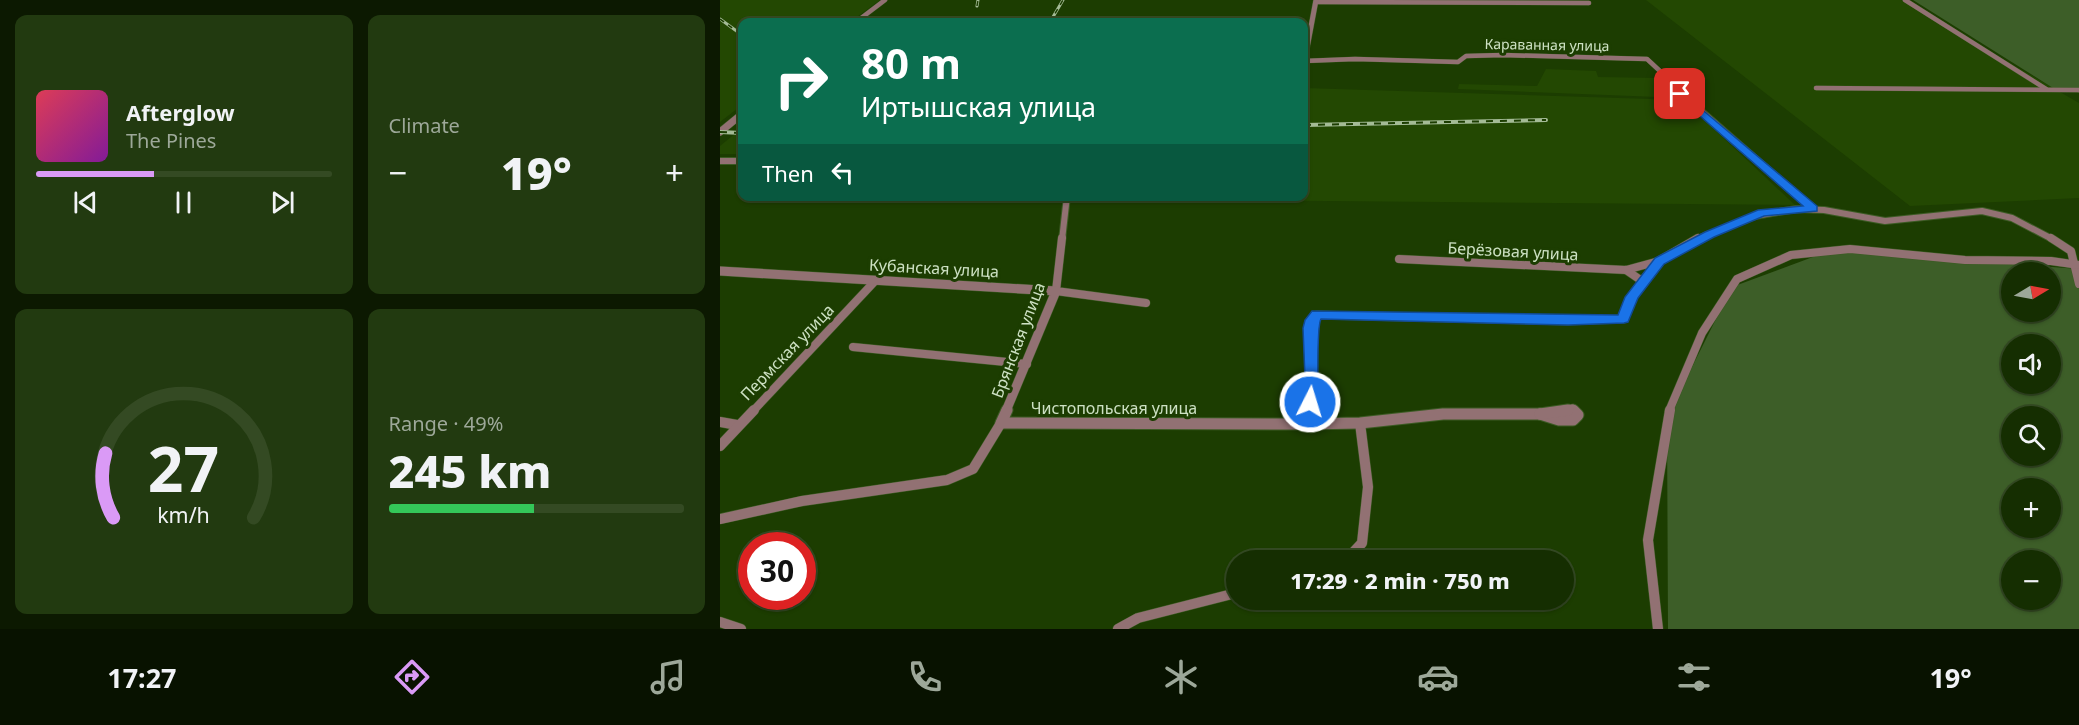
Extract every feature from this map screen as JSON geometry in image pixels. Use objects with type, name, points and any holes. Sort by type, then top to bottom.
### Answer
[{"type":"street","points":[[861,18],[885,0]]},
{"type":"street","points":[[1905,0],[2047,90]]},
{"type":"street","points":[[1308,42],[1316,1],[1589,3]]},
{"type":"street","name":"Караванная улица","points":[[1308,62],[1355,59],[1458,62],[1466,56],[1503,55],[1647,59],[1661,72],[1663,80],[1741,144],[1813,208]]},
{"type":"street","points":[[1816,88],[2079,90]]},
{"type":"street","points":[[720,132],[738,117]]},
{"type":"street","points":[[720,161],[738,161]]},
{"type":"street","name":"Брянская улица","points":[[1001,423],[1056,291],[1066,201]]},
{"type":"street","points":[[1626,270],[1659,261],[1709,234],[1762,213],[1813,208],[1862,219],[1897,222],[1978,209],[2007,216],[2037,228],[2071,251],[2079,284]]},
{"type":"street","points":[[1658,629],[1648,540],[1667,417],[1702,333],[1737,279],[1791,255],[1850,249],[1965,260],[2051,261],[2076,265]]},
{"type":"street","name":"Берёзовая улица","points":[[1399,259],[1626,270]]},
{"type":"street","points":[[1305,424],[1312,378],[1310,328],[1312,320],[1317,315],[1568,321],[1624,319],[1632,297],[1659,261]]},
{"type":"street","points":[[1626,270],[1642,281]]},
{"type":"street","name":"Кубанская улица","points":[[720,271],[1056,291],[1146,303]]},
{"type":"street","name":"Пермская улица","points":[[720,446],[737,425],[876,280]]},
{"type":"street","points":[[853,347],[1027,364]]},
{"type":"street","name":"Чистопольская улица","points":[[1001,423],[1305,424],[1360,423],[1443,414],[1540,414]]},
{"type":"street","points":[[720,422],[737,425]]},
{"type":"street","points":[[720,519],[802,501],[947,480],[973,469],[1001,423]]},
{"type":"street","points":[[1356,550],[1362,543],[1368,487],[1360,423]]},
{"type":"street","points":[[1119,629],[1138,618],[1226,596]]},
{"type":"street","points":[[720,622],[741,629]]},
{"type":"shaded area","points":[[720,0],[880,0],[855,18],[738,18],[738,108],[720,122]]},
{"type":"shaded area","points":[[1646,0],[1901,0],[2079,103],[2079,198],[1910,206]]},
{"type":"shaded area","points":[[1913,0],[2079,0],[2079,93],[2070,88],[2053,88]]},
{"type":"shaded area","points":[[1546,69],[1596,71],[1598,77],[1657,78],[1683,98],[1458,89],[1459,84],[1537,86]]},
{"type":"shaded area","points":[[1308,88],[1683,100],[1795,205],[1308,201]]},
{"type":"shaded area","points":[[738,131],[738,154],[720,154],[720,146]]},
{"type":"shaded area","points":[[1829,251],[2001,263],[2001,322],[2061,322],[2061,268],[2079,269],[2079,629],[1668,629],[1667,417],[1732,287]]},
{"type":"railway","points":[[977,6],[978,0]]},
{"type":"railway","points":[[1052,18],[1063,0]]},
{"type":"railway","points":[[720,19],[738,32]]},
{"type":"railway","points":[[1308,125],[1546,120]]},
{"type":"railway","points":[[720,132],[738,133]]},
{"type":"route","points":[[1310,402],[1312,378],[1310,328],[1312,320],[1317,315],[1356,314],[1568,321],[1624,319],[1632,297],[1659,261],[1709,234],[1762,213],[1813,208],[1680,94]]}]
